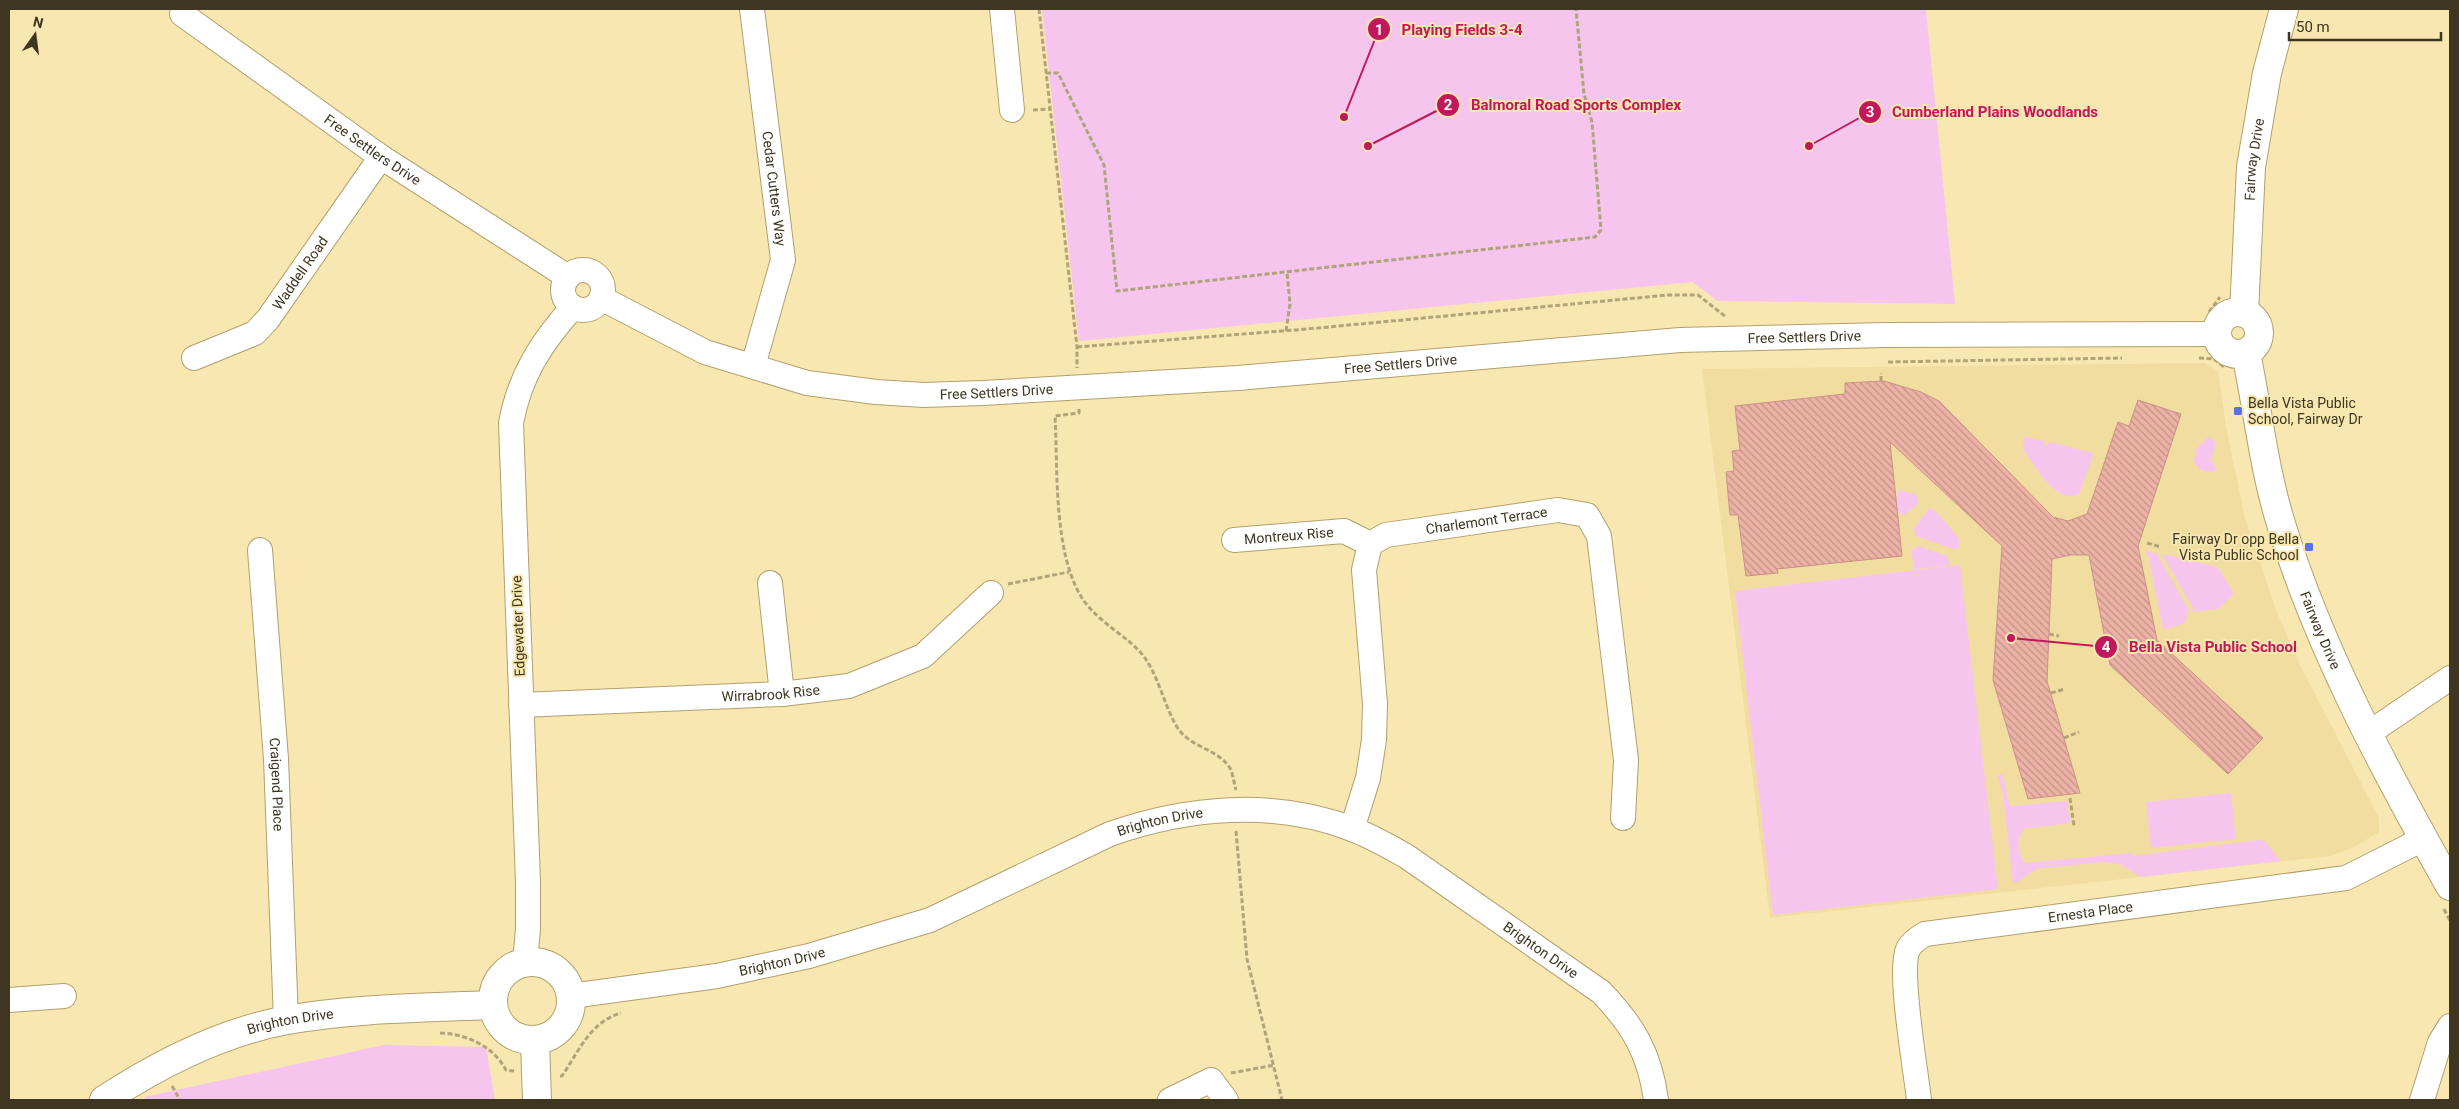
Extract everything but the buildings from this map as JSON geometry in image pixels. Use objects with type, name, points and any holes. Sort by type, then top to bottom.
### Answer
[{"type":"street","name":"Cedar Cutters Way","points":[[752,9],[783,260],[753,366]]},
{"type":"street","points":[[1002,9],[1012,110]]},
{"type":"street","name":"Fairway Drive","points":[[2244,313],[2251,167],[2267,73],[2284,9]]},
{"type":"street","name":"Free Settlers Drive","points":[[182,14],[380,157],[568,277]]},
{"type":"street","name":"Waddell Road","points":[[194,358],[255,333],[268,319],[380,157]]},
{"type":"street","points":[[579,271],[592,272],[601,282],[602,298],[590,309],[574,307],[564,296],[563,289],[568,277],[579,271]]},
{"type":"street","name":"Free Settlers Drive","points":[[602,298],[706,352],[807,382],[876,392],[924,395],[1012,392],[1238,378],[1680,340],[2211,323]]},
{"type":"street","name":"Edgewater Drive","points":[[525,962],[528,929],[528,882],[511,423],[520,386],[529,367],[556,326],[574,307]]},
{"type":"street","points":[[2237,312],[2244,313],[2255,320],[2260,332],[2256,345],[2246,353],[2238,354],[2225,350],[2220,344],[2211,323],[2219,324],[2224,318],[2237,312]]},
{"type":"street","name":"Fairway Drive","points":[[2246,353],[2267,468],[2281,526],[2318,626],[2369,733],[2423,839],[2450,886]]},
{"type":"street","name":"Charlemont Terrace","points":[[1370,544],[1386,535],[1558,510],[1587,515],[1599,536],[1626,760],[1623,818]]},
{"type":"street","name":"Montreux Rise","points":[[1234,540],[1344,531],[1370,544]]},
{"type":"street","points":[[1352,829],[1368,778],[1374,740],[1375,704],[1364,570],[1370,544]]},
{"type":"street","name":"Craigend Place","points":[[260,550],[276,759],[286,1020]]},
{"type":"street","points":[[770,583],[782,694]]},
{"type":"street","name":"Wirrabrook Rise","points":[[521,705],[782,694],[849,686],[922,656],[991,593]]},
{"type":"street","points":[[2369,733],[2450,678]]},
{"type":"street","name":"Brighton Drive","points":[[571,996],[717,976],[809,956],[930,920],[1110,834],[1163,817],[1196,812],[1258,810],[1321,819],[1352,829],[1406,856],[1601,992],[1623,1014],[1639,1040],[1649,1067],[1656,1100]]},
{"type":"street","name":"Ernesta Place","points":[[1919,1100],[1904,975],[1908,950],[1914,941],[1925,934],[2346,878],[2423,839]]},
{"type":"street","points":[[525,962],[546,964],[555,969],[568,986],[571,996],[571,1007],[563,1026],[555,1034],[535,1041],[517,1038],[502,1027],[495,1016],[492,1005],[497,982],[504,973],[525,962]]},
{"type":"street","points":[[9,1000],[64,996]]},
{"type":"street","name":"Brighton Drive","points":[[104,1100],[167,1062],[209,1044],[286,1020],[339,1013],[492,1005]]},
{"type":"street","points":[[2422,1100],[2440,1042],[2450,1026]]},
{"type":"street","points":[[535,1041],[536,1100]]},
{"type":"street","points":[[1170,1100],[1211,1080],[1226,1100]]},
{"type":"path","points":[[1040,9],[1077,346],[1286,331],[1668,295],[1698,295],[1728,318]]},
{"type":"path","points":[[1046,73],[1058,73],[1104,165],[1117,291],[1595,237],[1601,230],[1592,122],[1584,94],[1576,9]]},
{"type":"path","points":[[1286,331],[1290,304],[1287,272]]},
{"type":"path","points":[[2211,323],[2210,312],[2220,300],[2221,293]]},
{"type":"path","points":[[2190,357],[2214,359],[2224,365],[2226,372]]},
{"type":"path","points":[[1888,362],[2124,358]]},
{"type":"path","points":[[1880,381],[1881,373]]},
{"type":"path","points":[[1079,413],[1055,416],[1062,539],[1069,572],[1082,598],[1103,623],[1145,658],[1178,728],[1193,743],[1219,755],[1231,769],[1236,791]]},
{"type":"path","points":[[2147,543],[2161,547]]},
{"type":"path","points":[[991,593],[1008,584],[1069,572]]},
{"type":"path","points":[[2049,634],[2060,636]]},
{"type":"path","points":[[2051,693],[2065,689]]},
{"type":"path","points":[[2064,738],[2079,732]]},
{"type":"path","points":[[2070,798],[2074,826]]},
{"type":"path","points":[[1236,832],[1247,958],[1275,1065],[1282,1100]]},
{"type":"path","points":[[1211,1080],[1230,1073],[1275,1065]]},
{"type":"path","points":[[172,1085],[180,1100]]},
{"type":"shaded area","points":[[1042,9],[1926,9],[1955,304],[1717,301],[1693,282],[1079,341]]},
{"type":"shaded area","points":[[2204,363],[2218,371],[2226,426],[2245,518],[2276,610],[2300,665],[2379,818],[2379,832],[2356,846],[2331,856],[1770,918],[1702,369]]},
{"type":"shaded area","points":[[2024,437],[2045,441],[2044,445],[2047,446],[2049,442],[2094,453],[2079,494],[2070,496],[2062,494],[2047,482],[2023,449]]},
{"type":"shaded area","points":[[2208,437],[2215,441],[2216,444],[2211,459],[2217,470],[2206,472],[2201,470],[2194,462],[2196,449]]},
{"type":"shaded area","points":[[1898,490],[1916,494],[1919,503],[1903,516],[1898,511]]},
{"type":"shaded area","points":[[1929,508],[1936,511],[1960,539],[1959,548],[1953,549],[1916,536],[1914,529]]},
{"type":"shaded area","points":[[1919,546],[1947,556],[1950,563],[1948,566],[1914,569],[1911,550]]},
{"type":"shaded area","points":[[2145,550],[2157,554],[2189,610],[2185,623],[2163,630],[2149,558]]},
{"type":"shaded area","points":[[2162,554],[2214,566],[2220,570],[2234,594],[2218,609],[2192,612],[2193,608]]},
{"type":"shaded area","points":[[1960,565],[1998,889],[1773,915],[1735,591]]},
{"type":"shaded area","points":[[2003,774],[2009,804],[2012,806],[2067,801],[2071,818],[2070,823],[2024,829],[2021,833],[2018,846],[2025,863],[2132,853],[2133,856],[2259,840],[2265,841],[2281,861],[2141,877],[2120,864],[2102,862],[2036,869],[2016,883],[2013,883],[2003,794],[1998,775]]},
{"type":"shaded area","points":[[2231,793],[2236,839],[2151,848],[2146,802]]},
{"type":"shaded area","points":[[384,1045],[486,1047],[495,1100],[146,1100],[144,1097]]},
{"type":"place","name":"Playing Fields 3-4","points":[[1344,117]]},
{"type":"place","name":"Balmoral Road Sports Complex","points":[[1368,146]]},
{"type":"place","name":"Cumberland Plains Woodlands","points":[[1809,146]]},
{"type":"place","name":"Bella Vista Public School, Fairway Dr","points":[[2238,411]]},
{"type":"place","name":"Fairway Dr opp Bella Vista Public School","points":[[2309,547]]},
{"type":"place","name":"Bella Vista Public School","points":[[2011,638]]}]
